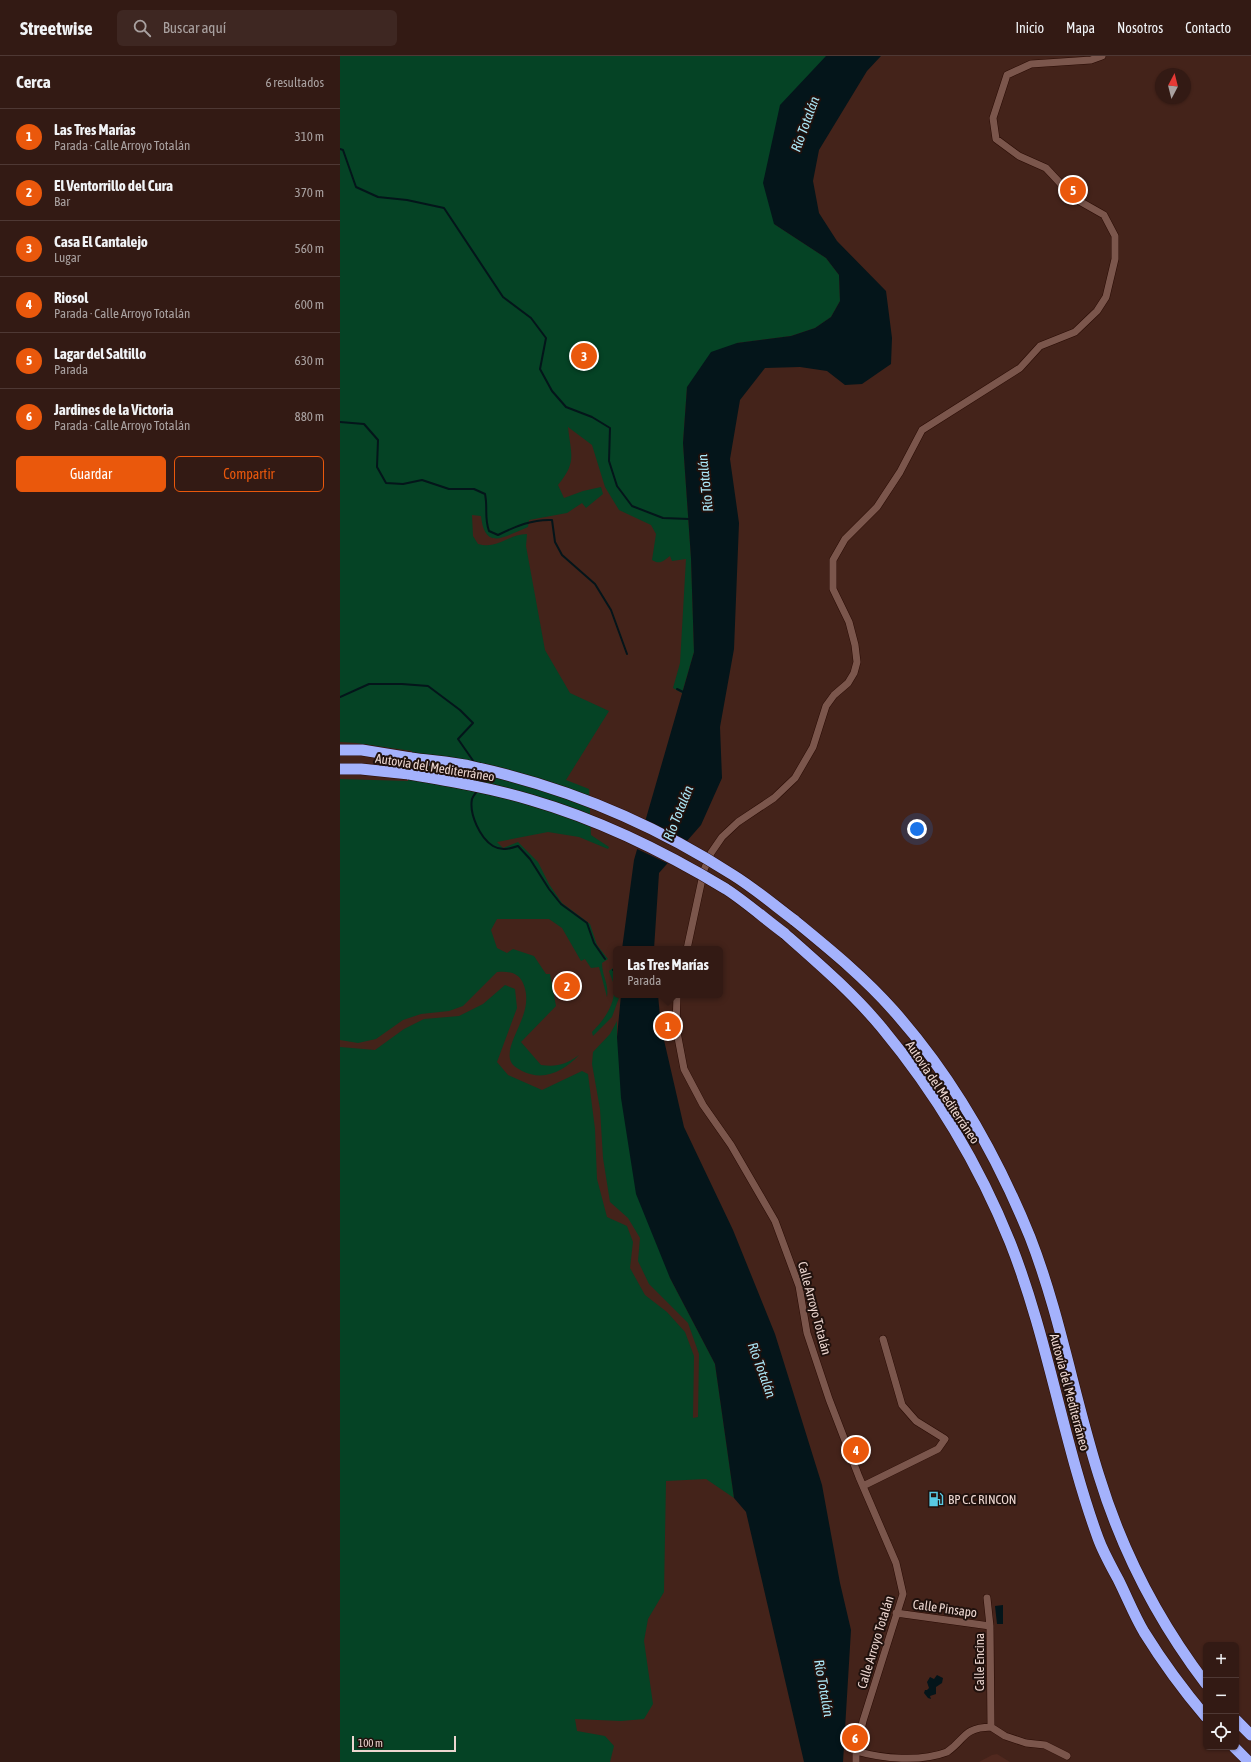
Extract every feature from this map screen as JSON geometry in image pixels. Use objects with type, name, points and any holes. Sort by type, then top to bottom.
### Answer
[{"type":"highway","name":"Autovía del Mediterráneo","points":[[340,750],[362,750],[474,767],[540,785],[611,809],[678,842],[734,875],[845,961],[892,1009],[928,1054],[962,1103],[997,1166],[1030,1237],[1051,1300],[1099,1476],[1118,1530],[1138,1574],[1161,1617],[1186,1658],[1203,1680]]},
{"type":"highway","name":"Autovía del Mediterráneo","points":[[340,769],[361,769],[409,774],[470,784],[524,798],[601,824],[670,857],[727,890],[784,933],[834,978],[881,1027],[915,1071],[945,1116],[984,1182],[1010,1244],[1035,1318],[1070,1447],[1099,1540],[1144,1632],[1204,1714]]},
{"type":"highway","points":[[1239,1720],[1251,1728]]},
{"type":"highway","points":[[1239,1721],[1251,1735]]},
{"type":"highway","points":[[1230,1750],[1240,1762]]},
{"type":"highway","points":[[1237,1750],[1249,1762]]},
{"type":"street","points":[[688,946],[704,870],[711,853],[722,837],[738,822],[774,798],[795,778],[813,747],[826,706],[834,695],[848,683],[854,672],[857,662],[855,645],[849,622],[832,590],[833,560],[845,540],[877,507],[900,472],[922,430],[1020,368],[1040,346],[1075,332],[1097,311],[1106,296],[1115,259],[1115,236],[1104,215],[1074,198],[1046,168],[1019,156],[996,139],[993,118],[1007,75],[1031,64],[1091,60],[1102,56]]},
{"type":"street","name":"Calle Arroyo Totalán","points":[[677,998],[676,1013],[680,1052],[684,1069],[691,1083],[731,1145],[775,1221],[799,1286],[807,1333],[829,1399],[863,1486],[896,1563],[902,1594],[863,1721],[856,1751],[856,1762]]},
{"type":"street","points":[[863,1486],[938,1449],[945,1439],[916,1421],[902,1405],[883,1339]]},
{"type":"street","name":"Calle Encina","points":[[987,1598],[990,1626],[991,1727]]},
{"type":"street","name":"Calle Pinsapo","points":[[896,1613],[990,1626]]},
{"type":"street","points":[[856,1751],[880,1758],[904,1761],[928,1760],[946,1752],[966,1733],[991,1727],[1005,1736],[1026,1743],[1044,1745],[1066,1756]]},
{"type":"shaded area","points":[[997,1754],[1010,1762],[979,1762],[992,1755]]},
{"type":"green space","points":[[340,56],[827,56],[774,224],[826,258],[839,275],[840,301],[831,317],[815,328],[791,336],[737,343],[687,387],[683,443],[691,558],[694,652],[682,693],[673,688],[680,663],[686,559],[672,561],[670,556],[659,562],[652,560],[656,534],[651,525],[619,510],[605,487],[592,445],[568,427],[571,452],[570,464],[564,477],[558,485],[564,498],[583,491],[601,487],[603,494],[586,508],[582,503],[567,513],[529,520],[528,527],[504,537],[497,538],[492,538],[487,534],[483,527],[481,516],[472,515],[473,536],[478,544],[491,545],[514,536],[527,534],[526,546],[545,650],[570,693],[609,711],[566,780],[589,789],[591,835],[609,847],[608,849],[579,837],[548,832],[497,842],[503,848],[518,842],[538,862],[549,884],[562,903],[590,924],[597,945],[608,959],[602,963],[607,987],[607,997],[599,967],[591,968],[585,959],[581,961],[562,928],[549,919],[497,919],[491,930],[497,948],[507,953],[513,949],[534,956],[546,974],[550,974],[556,1006],[521,1042],[541,1065],[552,1066],[561,1064],[579,1055],[567,1066],[546,1075],[530,1074],[522,1071],[514,1066],[510,1059],[512,1042],[524,1014],[526,994],[521,979],[515,974],[509,972],[497,972],[463,1006],[449,1011],[421,1014],[403,1020],[376,1039],[358,1043],[340,1040],[340,779],[408,781],[412,751],[340,742]]},
{"type":"green space","points":[[613,968],[613,982],[609,971]]},
{"type":"green space","points":[[505,985],[515,989],[517,1008],[497,1062],[508,1075],[542,1090],[582,1071],[588,1074],[595,1129],[597,1179],[607,1217],[627,1226],[633,1242],[630,1268],[645,1295],[667,1312],[685,1332],[694,1356],[693,1418],[698,1417],[699,1354],[688,1323],[649,1284],[638,1261],[640,1238],[628,1218],[610,1202],[603,1158],[600,1109],[592,1064],[593,1052],[610,1034],[617,1021],[617,1037],[670,1278],[715,1364],[734,1498],[706,1479],[666,1481],[664,1592],[648,1619],[644,1641],[653,1704],[644,1719],[621,1721],[575,1719],[577,1731],[605,1736],[614,1746],[610,1762],[340,1762],[340,1047],[375,1050],[404,1029],[424,1019],[459,1016],[483,1004]]},
{"type":"green space","points":[[619,998],[612,1017],[593,1036],[592,1032],[605,1017],[613,999]]},
{"type":"water","name":"Río Totalán","points":[[826,56],[881,56],[867,71],[819,150],[813,181],[819,213],[837,241],[886,291],[892,338],[891,364],[862,384],[845,385],[827,371],[800,367],[765,368],[740,400],[730,459],[739,523],[734,649],[720,727],[722,778],[701,825],[659,873],[654,946],[622,946],[634,860],[694,652],[691,558],[683,443],[687,387],[711,352],[737,343],[791,336],[815,328],[831,317],[840,301],[839,275],[826,258],[774,224],[763,183],[780,105]]},
{"type":"water","name":"Río Totalán","points":[[621,998],[658,998],[661,1027],[684,1127],[733,1230],[775,1334],[822,1485],[840,1583],[851,1630],[843,1762],[804,1762],[746,1512],[734,1498],[715,1364],[670,1278],[636,1194],[621,1098],[617,1037]]},
{"type":"water","points":[[1003,1605],[1003,1624],[997,1624],[995,1606]]},
{"type":"water","points":[[937,1675],[943,1678],[942,1683],[936,1687],[936,1694],[930,1696],[931,1699],[924,1693],[925,1690],[929,1688],[927,1682],[930,1677],[934,1679]]},
{"type":"pier","points":[[644,820],[689,842],[669,864],[635,848]]},
{"type":"waterway","points":[[340,149],[343,150],[356,187],[378,197],[407,200],[444,208],[503,297],[531,318],[546,338],[540,369],[552,391],[566,407],[592,417],[610,428],[609,461],[617,486],[632,506],[663,518],[689,519]]},
{"type":"waterway","points":[[340,422],[364,424],[378,440],[377,467],[386,483],[403,484],[422,480],[449,489],[474,489],[485,494],[489,531],[498,535],[525,524],[552,520],[555,542],[562,555],[595,584],[611,610],[627,654]]},
{"type":"waterway","points":[[340,697],[369,684],[428,686],[460,710],[473,723],[458,739],[474,762]]},
{"type":"waterway","points":[[677,689],[683,692]]},
{"type":"waterway","points":[[482,784],[486,778],[483,774]]},
{"type":"waterway","points":[[477,791],[472,799],[472,812],[480,832],[488,842],[499,849],[508,849],[518,846],[530,859],[549,889],[561,904],[587,923],[594,943],[605,959]]},
{"type":"place","name":"Lagar del Saltillo","points":[[1073,190]]},
{"type":"place","name":"Casa El Cantalejo","points":[[584,356]]},
{"type":"place","name":"El Ventorrillo del Cura","points":[[567,986]]},
{"type":"place","name":"Las Tres Marías","points":[[668,1026]]},
{"type":"place","name":"Riosol","points":[[856,1450]]},
{"type":"place","name":"BP C.C RINCON","points":[[936,1499]]},
{"type":"place","name":"Jardines de la Victoria","points":[[855,1738]]}]
